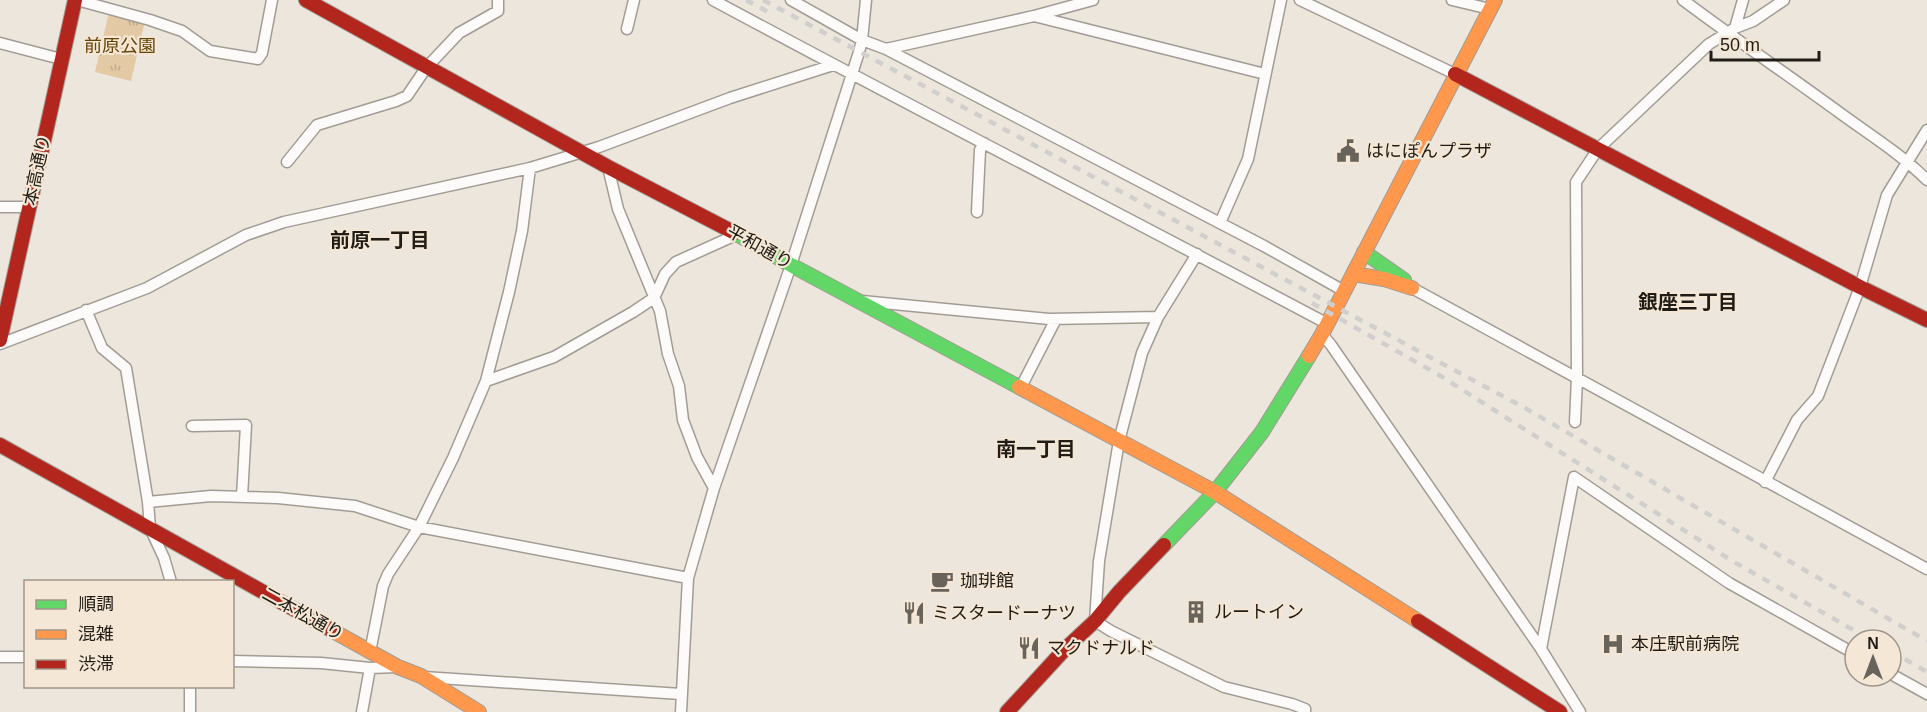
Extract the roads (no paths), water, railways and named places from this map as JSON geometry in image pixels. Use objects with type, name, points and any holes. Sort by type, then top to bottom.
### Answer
[{"type":"street","points":[[76,0],[182,31],[210,51],[258,59],[262,53],[272,0]]},
{"type":"street","name":"本高通り","points":[[0,342],[61,59],[76,0]]},
{"type":"street","name":"平和通り","points":[[306,0],[580,152],[738,234],[791,265],[1215,492],[1560,712]]},
{"type":"street","points":[[287,162],[317,125],[407,96],[426,68],[459,33],[498,11],[498,0]]},
{"type":"street","points":[[627,29],[634,0]]},
{"type":"street","points":[[713,0],[1197,254],[1325,329],[1541,649],[1580,712]]},
{"type":"street","points":[[791,0],[862,40],[886,50],[1220,223],[1344,291]]},
{"type":"street","points":[[681,712],[688,578],[714,488],[791,265],[862,40],[866,0]]},
{"type":"street","points":[[886,50],[1034,16],[1065,4],[1093,0]]},
{"type":"street","points":[[1220,223],[1248,159],[1281,0]]},
{"type":"street","points":[[1300,0],[1455,74],[1927,321]]},
{"type":"street","points":[[1008,712],[1215,492],[1262,432],[1325,329],[1492,5],[1452,0]]},
{"type":"street","points":[[1683,0],[1731,31],[1909,162],[1927,180]]},
{"type":"street","points":[[1731,31],[1743,0]]},
{"type":"street","points":[[1575,422],[1577,378],[1576,182],[1598,149],[1709,44],[1753,21],[1784,0]]},
{"type":"street","points":[[1034,16],[1265,74]]},
{"type":"street","points":[[0,43],[61,59]]},
{"type":"street","points":[[0,342],[147,288],[246,235],[284,222],[530,168],[598,147],[730,98],[833,65]]},
{"type":"street","points":[[1765,482],[1797,420],[1818,396],[1860,287],[1887,195],[1927,130]]},
{"type":"street","points":[[977,212],[980,150],[984,143]]},
{"type":"street","points":[[608,167],[618,209],[660,311],[668,354],[679,386],[683,420],[697,457],[714,488]]},
{"type":"street","points":[[370,652],[383,586],[388,574],[419,527],[453,458],[486,381],[522,231],[530,168]]},
{"type":"street","points":[[0,207],[30,207]]},
{"type":"street","points":[[486,381],[554,357],[633,312],[654,298],[665,274],[676,262],[738,234]]},
{"type":"street","points":[[1364,252],[1412,288]]},
{"type":"street","points":[[1095,621],[1099,561],[1119,441],[1142,353],[1158,317],[1197,254]]},
{"type":"street","points":[[1353,274],[1384,279],[1412,288],[1927,569]]},
{"type":"street","points":[[860,301],[1056,319],[1158,317]]},
{"type":"street","points":[[86,310],[102,348],[126,368],[148,502],[150,528],[164,558],[170,580]]},
{"type":"street","points":[[1021,387],[1056,319]]},
{"type":"street","points":[[192,426],[246,425],[242,497]]},
{"type":"street","name":"二本松通り","points":[[0,445],[370,652],[421,676],[479,712]]},
{"type":"street","points":[[1541,649],[1574,477],[1729,583],[1843,647]]},
{"type":"street","points":[[148,502],[210,496],[278,498],[355,506],[419,527],[688,578]]},
{"type":"street","points":[[1095,621],[1224,687],[1292,704],[1305,709],[1305,712]]},
{"type":"street","points":[[0,657],[24,657]]},
{"type":"street","points":[[234,661],[321,663],[370,668],[398,667]]},
{"type":"street","points":[[362,712],[370,668]]},
{"type":"street","points":[[421,676],[681,694]]},
{"type":"street","points":[[1903,681],[1927,694]]},
{"type":"street","points":[[190,688],[190,712]]},
{"type":"railway","points":[[746,0],[770,13]]},
{"type":"railway","points":[[763,0],[1525,408],[1927,641]]},
{"type":"railway","points":[[1312,303],[1439,375],[1734,562],[1850,628]]},
{"type":"railway","points":[[1903,658],[1927,672]]},
{"type":"place","name":"はにぽんプラザ","points":[[1348,151]]},
{"type":"place","name":"珈琲館","points":[[942,581]]},
{"type":"place","name":"ルートイン","points":[[1196,612]]},
{"type":"place","name":"ミスタードーナツ","points":[[914,613]]},
{"type":"place","name":"本庄駅前病院","points":[[1613,644]]},
{"type":"place","name":"マクドナルド","points":[[1029,648]]},
{"type":"district","name":"前原一丁目","points":[[380,240]]},
{"type":"district","name":"銀座三丁目","points":[[1688,302]]},
{"type":"district","name":"南一丁目","points":[[1036,449]]},
{"type":"park label","name":"前原公園","points":[[120,46]]}]
